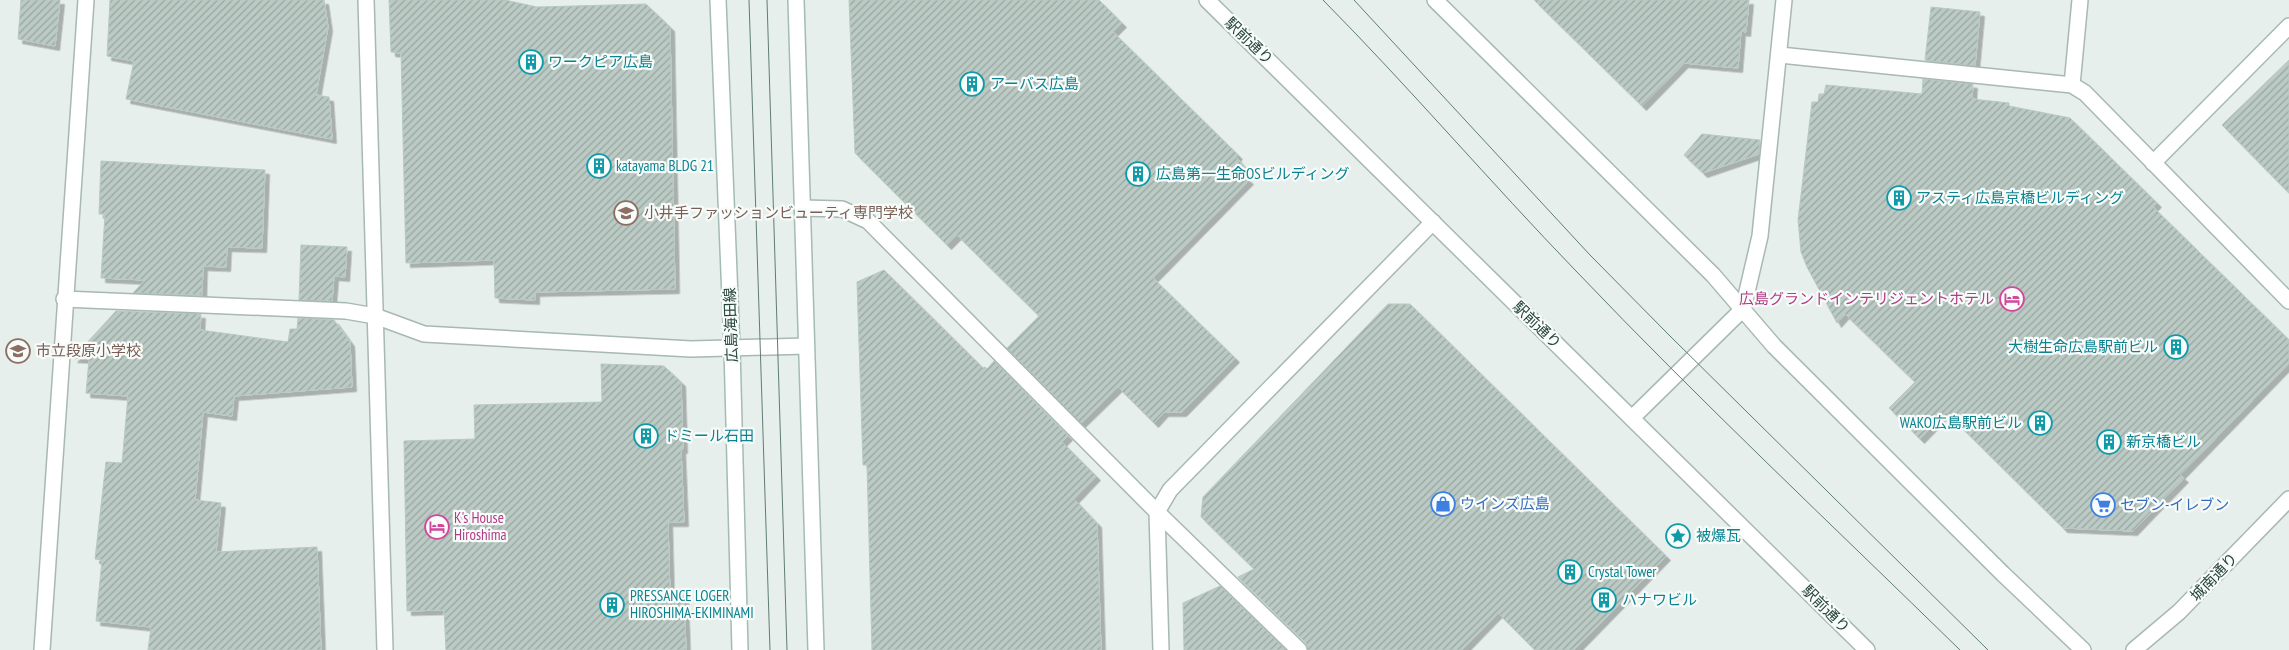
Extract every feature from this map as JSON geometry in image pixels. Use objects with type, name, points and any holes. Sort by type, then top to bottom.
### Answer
[{"type":"street","points":[[42,650],[64,299],[86,0]]},
{"type":"street","points":[[366,0],[385,650]]},
{"type":"street","name":"広島海田線","points":[[718,0],[732,348],[740,650]]},
{"type":"street","points":[[796,0],[816,650]]},
{"type":"street","name":"駅前通り","points":[[1207,0],[1867,650]]},
{"type":"street","points":[[1435,0],[1713,274],[1781,352],[1996,567],[2083,650]]},
{"type":"street","points":[[1633,418],[1743,309],[1760,236],[1780,55],[1784,0]]},
{"type":"street","points":[[2072,85],[2080,0]]},
{"type":"street","points":[[2153,164],[2289,26]]},
{"type":"street","points":[[1780,55],[2072,85],[2085,93],[2289,301]]},
{"type":"street","points":[[802,208],[842,208],[868,221],[1156,512],[1299,650]]},
{"type":"street","points":[[1161,650],[1156,512],[1170,490],[1433,222]]},
{"type":"street","points":[[64,299],[346,311],[375,316],[424,334],[691,349],[806,346]]},
{"type":"street","name":"城南通り","points":[[2134,650],[2179,612],[2289,499]]},
{"type":"building","points":[[21,0],[60,0],[55,46],[18,39]]},
{"type":"building","points":[[110,0],[324,0],[328,27],[316,95],[329,97],[332,139],[126,99],[134,61],[107,56]]},
{"type":"building","points":[[389,0],[505,0],[537,7],[646,4],[670,27],[675,289],[535,292],[535,300],[495,298],[494,260],[406,263],[401,53],[391,52]]},
{"type":"building","points":[[849,0],[1099,0],[1122,23],[1113,32],[1238,155],[1236,157],[1248,172],[1244,176],[1249,180],[1153,278],[1235,358],[1182,412],[1164,412],[1154,423],[1118,387],[1081,423],[1007,348],[1039,316],[957,235],[947,245],[855,153]]},
{"type":"building","points":[[1534,0],[1749,0],[1746,32],[1741,31],[1738,68],[1684,63],[1642,106]]},
{"type":"building","points":[[1931,7],[1980,12],[1975,66],[1925,60]]},
{"type":"building","points":[[2289,60],[2289,193],[2222,125]]},
{"type":"building","points":[[1923,79],[1973,84],[1972,99],[2009,103],[2009,106],[2070,118],[2157,203],[2153,207],[2289,340],[2289,363],[2180,475],[2184,478],[2133,531],[2063,528],[1946,412],[1920,439],[1889,408],[1915,382],[1845,314],[1837,323],[1807,267],[1801,252],[1798,220],[1812,102],[1818,102],[1819,94],[1824,94],[1826,85],[1922,94]]},
{"type":"building","points":[[1702,134],[1760,140],[1759,154],[1703,173],[1684,155]]},
{"type":"building","points":[[101,161],[265,170],[262,248],[227,247],[226,267],[203,266],[202,295],[133,293],[145,280],[101,278],[105,214],[99,214]]},
{"type":"building","points":[[301,245],[347,247],[345,277],[334,276],[332,301],[299,300]]},
{"type":"building","points":[[884,270],[983,368],[987,369],[994,361],[1068,436],[1062,442],[1096,476],[1074,499],[1097,523],[1101,650],[872,650],[867,465],[863,465],[857,282]]},
{"type":"building","points":[[1388,304],[1410,304],[1666,556],[1574,650],[1535,650],[1498,613],[1462,650],[1308,650],[1306,643],[1238,577],[1254,569],[1201,517],[1203,497]]},
{"type":"building","points":[[116,311],[201,314],[200,330],[288,342],[290,329],[297,329],[298,318],[334,320],[350,342],[352,387],[234,396],[232,416],[203,412],[195,500],[221,503],[216,552],[317,547],[321,650],[148,650],[151,627],[96,621],[102,560],[95,559],[106,462],[122,463],[128,396],[86,393],[89,359],[73,358]]},
{"type":"building","points":[[601,364],[664,366],[681,382],[684,522],[668,522],[670,596],[684,596],[686,650],[446,650],[444,610],[407,611],[404,441],[475,439],[474,405],[602,402]]},
{"type":"building","points":[[1220,586],[1286,650],[1184,650],[1183,603]]},
{"type":"tram line","points":[[749,0],[770,650]]},
{"type":"tram line","points":[[767,0],[787,650]]},
{"type":"tram line","points":[[1323,0],[1623,319],[1718,415],[1960,650]]},
{"type":"tram line","points":[[1354,0],[1590,255],[1988,650]]},
{"type":"place","name":"ワークピア広島","points":[[531,62]]},
{"type":"place","name":"アーバス広島","points":[[972,84]]},
{"type":"place","name":"katayama BLDG 21","points":[[599,166]]},
{"type":"place","name":"広島第一生命OSビルディング","points":[[1138,174]]},
{"type":"place","name":"アスティ広島京橋ビルディング","points":[[1899,198]]},
{"type":"place","name":"小井手ファッションビューティ専門学校","points":[[626,213]]},
{"type":"place","name":"広島グランドインテリジェントホテル","points":[[2012,299]]},
{"type":"place","name":"大樹生命広島駅前ビル","points":[[2176,347]]},
{"type":"place","name":"市立段原小学校","points":[[18,351]]},
{"type":"place","name":"WAKO広島駅前ビル","points":[[2040,423]]},
{"type":"place","name":"ドミール石田","points":[[646,436]]},
{"type":"place","name":"新京橋ビル","points":[[2109,442]]},
{"type":"place","name":"ウインズ広島","points":[[1443,504]]},
{"type":"place","name":"セブン-イレブン","points":[[2103,505]]},
{"type":"place","name":"K's House Hiroshima","points":[[437,527]]},
{"type":"place","name":"被爆瓦","points":[[1678,536]]},
{"type":"place","name":"Crystal Tower","points":[[1570,572]]},
{"type":"place","name":"ハナワビル","points":[[1604,600]]},
{"type":"place","name":"PRESSANCE LOGER HIROSHIMA-EKIMINAMI","points":[[612,605]]}]
